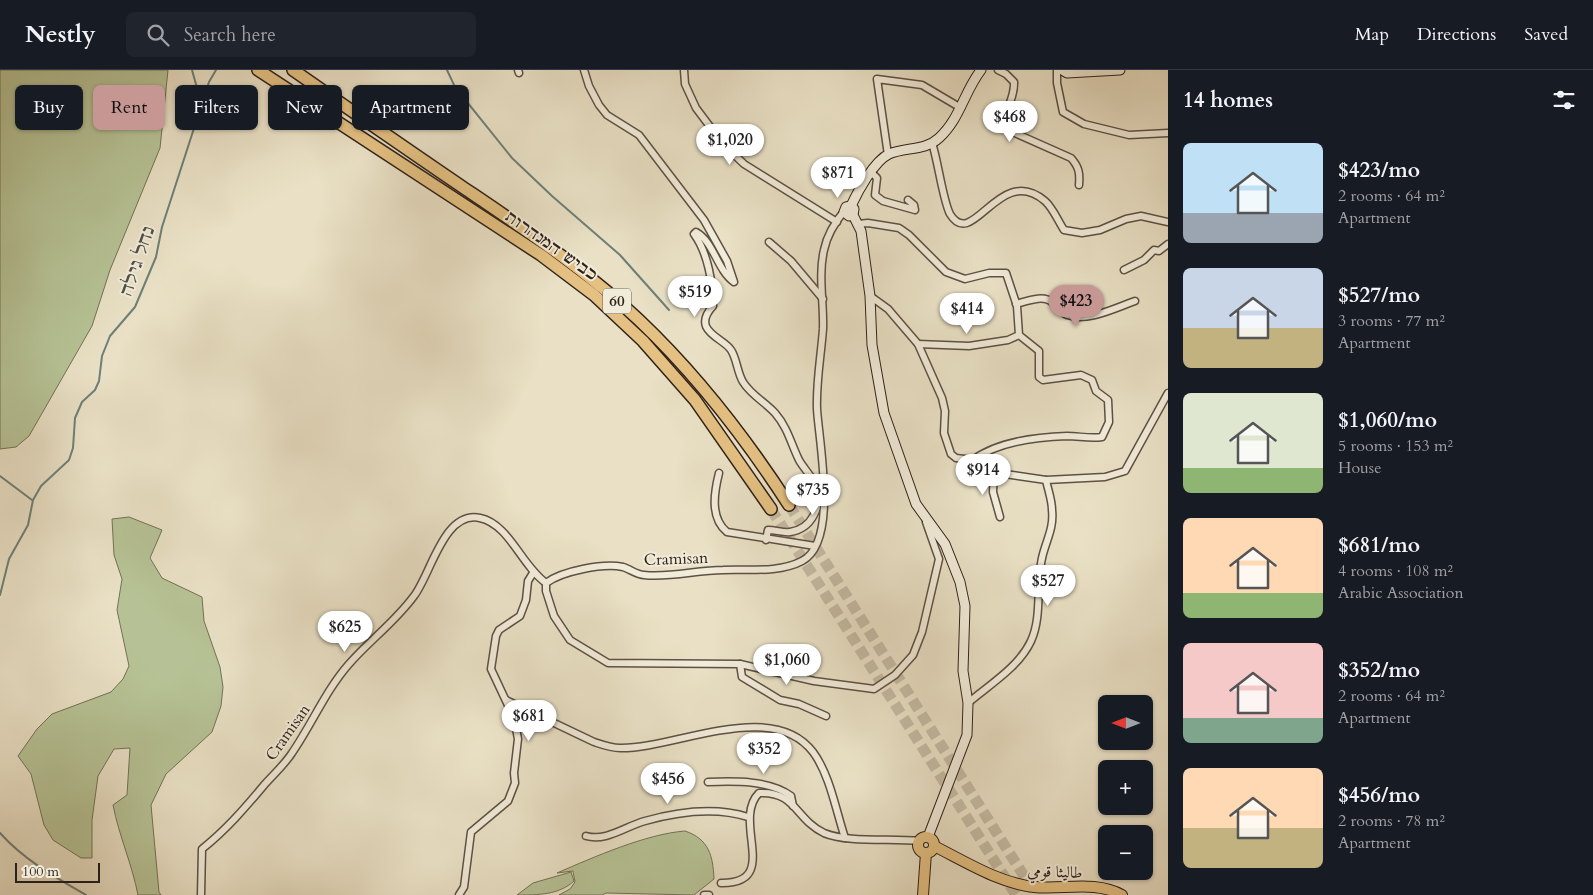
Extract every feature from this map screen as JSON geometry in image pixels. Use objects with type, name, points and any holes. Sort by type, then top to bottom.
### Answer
[{"type":"highway","name":"כביש המנהרות","points":[[258,70],[541,255],[594,295],[623,321],[663,362],[695,400],[772,509]]},
{"type":"highway","name":"כביש המנהרות","points":[[293,70],[543,242],[638,319],[720,406],[763,464],[789,505]]},
{"type":"main road","points":[[923,895],[932,839],[924,839],[919,848],[930,849]]},
{"type":"main road","name":"طاليثا قومي","points":[[930,849],[1021,885],[1035,887],[1098,887],[1122,895]]},
{"type":"street","points":[[584,70],[588,86],[607,116],[639,135],[704,220],[723,254],[734,282],[727,277],[705,241],[696,232],[694,234],[706,261],[712,297],[712,306],[707,312],[707,327],[714,338],[730,348],[742,381],[774,411],[788,431],[798,458],[815,483],[818,499],[814,516],[810,522],[792,532],[768,530],[766,540]]},
{"type":"street","points":[[684,70],[685,84],[696,108],[722,144],[744,164],[849,216],[868,223],[899,228],[946,272],[965,279],[989,273],[1006,273],[1016,304],[1019,335],[1038,351],[1039,377],[1043,380],[1081,375],[1092,380],[1096,391],[1108,400],[1109,422],[1102,437],[1068,436],[1032,439],[984,451],[973,460]]},
{"type":"street","points":[[876,70],[888,154]]},
{"type":"street","points":[[849,216],[862,182],[888,154],[932,143],[956,119],[981,70]]},
{"type":"street","points":[[998,70],[1006,74],[1014,82],[1015,94],[1004,119],[1008,130],[1071,158],[1077,164],[1080,174],[1079,185]]},
{"type":"street","points":[[1057,70],[1057,83],[1063,112],[1084,124],[1129,135],[1168,133]]},
{"type":"street","points":[[1062,70],[1067,73],[1120,70]]},
{"type":"street","points":[[877,79],[922,85],[961,108]]},
{"type":"street","points":[[932,143],[949,213],[959,222],[969,223],[977,220],[1001,196],[1014,191],[1037,195],[1047,202],[1064,230],[1073,232],[1100,230],[1126,219],[1141,216],[1168,222]]},
{"type":"street","points":[[871,172],[877,178],[875,195],[883,201],[915,210],[914,205],[908,200]]},
{"type":"street","points":[[721,883],[733,883],[745,878],[752,867],[754,852],[748,817],[753,799],[759,794],[773,792],[786,797],[811,825],[825,833],[845,838],[924,839],[968,735],[968,702],[963,672],[965,606],[960,582],[945,544],[924,518],[916,504],[884,413],[872,345],[870,296],[862,232],[849,216]]},
{"type":"street","name":"Cramisan","points":[[201,895],[202,849],[229,827],[291,754],[349,664],[405,608],[427,577],[442,539],[450,529],[465,519],[480,518],[501,528],[533,573],[546,583],[570,572],[606,567],[622,567],[643,575],[688,574],[708,570],[764,569],[802,561],[815,546],[824,522],[816,385],[823,329],[824,251],[830,232],[849,216]]},
{"type":"street","points":[[769,242],[791,262],[823,300]]},
{"type":"street","points":[[1124,270],[1144,260],[1154,250],[1159,251],[1168,244]]},
{"type":"street","points":[[870,296],[888,309],[918,344],[942,398],[945,411],[944,433],[951,454],[956,458],[973,460],[994,471],[1046,480],[1105,477],[1125,471],[1168,393]]},
{"type":"street","points":[[1016,304],[1044,298],[1052,302],[1059,311],[1079,317],[1103,312],[1135,301]]},
{"type":"street","points":[[918,344],[969,346],[1008,340],[1019,335]]},
{"type":"street","points":[[994,471],[992,492],[1000,517]]},
{"type":"street","points":[[719,474],[715,506],[722,527],[736,535],[815,546]]},
{"type":"street","points":[[968,702],[1007,671],[1031,641],[1037,618],[1038,580],[1043,555],[1051,533],[1052,510],[1046,480]]},
{"type":"street","points":[[546,583],[546,591],[554,616],[570,640],[608,662],[740,664],[814,681],[874,689],[895,675],[912,655],[922,632],[935,583],[939,559],[924,518]]},
{"type":"street","points":[[459,895],[464,888],[471,832],[508,801],[515,783],[514,773],[518,739],[506,700],[491,674],[494,646],[499,630],[520,616],[526,600],[528,581],[533,573]]},
{"type":"street","points":[[740,664],[742,676],[780,700],[799,704],[826,716]]},
{"type":"street","points":[[506,700],[594,742],[609,747],[637,747],[755,727],[776,729],[790,734],[804,743],[814,754],[825,776],[845,838]]},
{"type":"street","points":[[708,782],[759,784],[782,790],[792,796],[793,807]]},
{"type":"street","points":[[586,836],[603,837],[644,821],[671,815],[711,812],[734,813],[748,817]]},
{"type":"street","points":[[704,895],[709,895]]},
{"type":"green space","points":[[0,70],[168,70],[165,99],[165,85],[93,85],[93,130],[162,130],[160,148],[110,270],[92,326],[29,436],[16,447],[0,449]]},
{"type":"green space","points":[[129,517],[162,530],[150,558],[162,578],[202,597],[204,621],[220,667],[223,687],[221,706],[212,732],[166,774],[151,805],[159,892],[161,895],[138,895],[113,805],[127,795],[130,748],[114,749],[98,776],[92,820],[92,858],[81,858],[53,840],[44,825],[31,774],[18,756],[37,729],[52,714],[111,692],[123,679],[129,666],[117,610],[122,579],[114,555],[112,519]]},
{"type":"green space","points":[[685,831],[700,839],[708,849],[712,863],[714,879],[694,895],[606,893],[602,895],[559,895],[570,889],[575,882],[573,871],[557,873],[637,841]]},
{"type":"green space","points":[[571,872],[574,881],[555,892],[517,895],[533,883]]},
{"type":"waterway","points":[[192,70],[196,85]]},
{"type":"waterway","name":"נחל גילה","points":[[0,595],[9,559],[28,525],[33,500],[41,486],[69,460],[73,448],[75,418],[82,402],[95,390],[99,381],[102,356],[110,336],[135,307],[156,257],[162,227],[209,82],[216,70]]},
{"type":"waterway","points":[[447,70],[455,87],[512,158],[552,196],[620,255],[669,310]]},
{"type":"waterway","points":[[0,476],[32,500]]},
{"type":"waterway","points":[[0,833],[30,860],[51,875],[86,895]]},
{"type":"tunnel","points":[[789,505],[1036,895]]},
{"type":"tunnel","points":[[771,509],[1016,895]]}]
